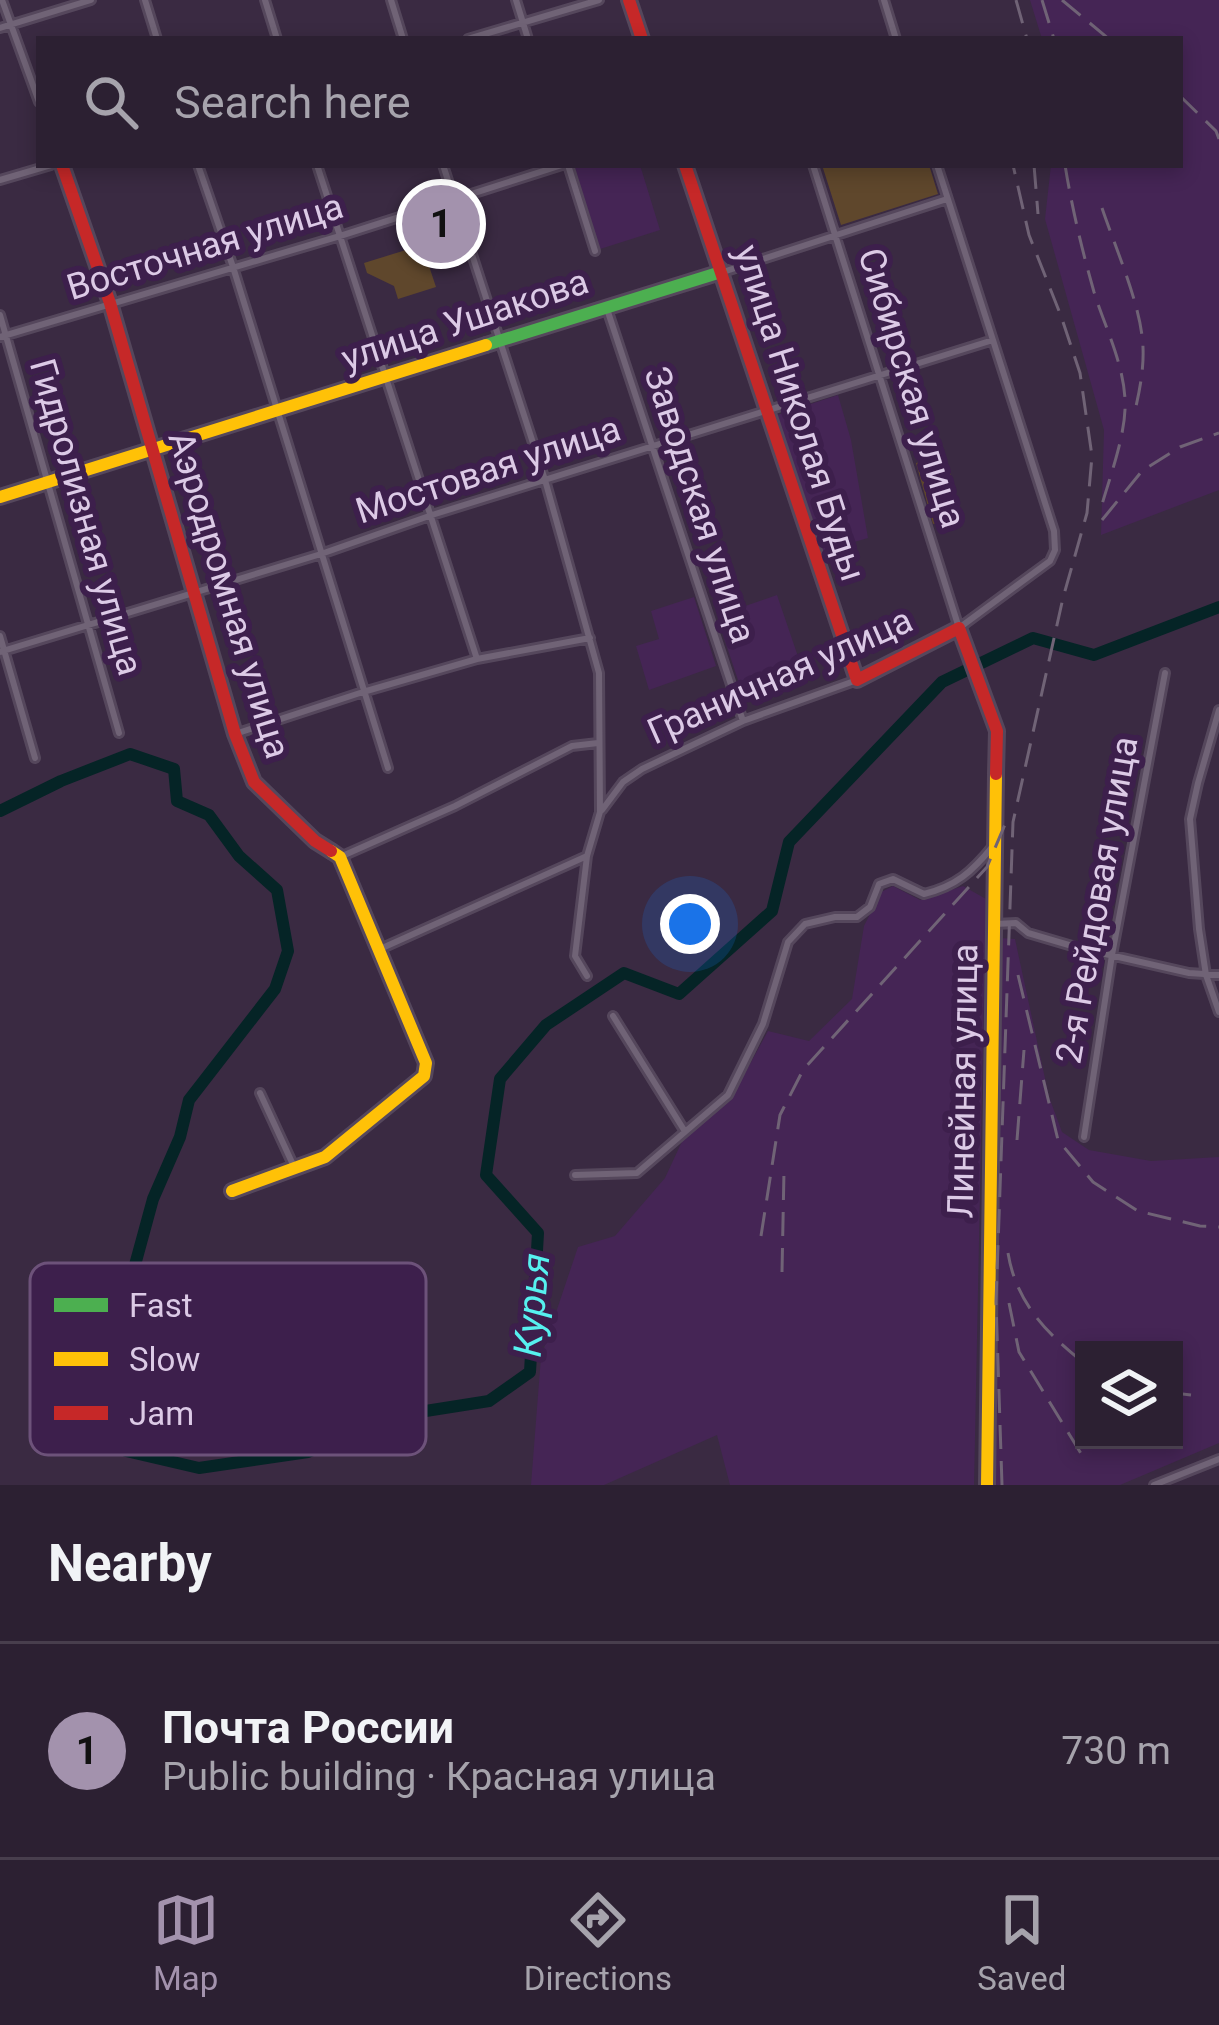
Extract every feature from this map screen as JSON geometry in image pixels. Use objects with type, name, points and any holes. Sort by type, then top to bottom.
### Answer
[{"type":"street","points":[[2,0],[36,94]]},
{"type":"street","points":[[0,28],[92,0]]},
{"type":"street","points":[[145,0],[157,36]]},
{"type":"street","points":[[265,0],[276,36]]},
{"type":"street","points":[[391,0],[403,36]]},
{"type":"street","points":[[516,0],[527,36]]},
{"type":"street","points":[[478,36],[599,0]]},
{"type":"street","points":[[629,0],[641,36]]},
{"type":"street","points":[[884,0],[895,36]]},
{"type":"street","points":[[0,180],[42,168]]},
{"type":"street","name":"Аэродромная улица","points":[[63,168],[110,303],[192,591],[254,782],[315,841],[340,857],[427,1070],[338,1149],[295,1169]]},
{"type":"street","points":[[199,168],[388,768]]},
{"type":"street","points":[[317,168],[477,659]]},
{"type":"street","points":[[444,168],[544,480],[600,684],[600,812],[587,856],[575,956],[586,976]]},
{"type":"street","name":"Восточная улица","points":[[3,336],[555,168]]},
{"type":"street","points":[[566,168],[595,251]]},
{"type":"street","name":"улица Николая Буды","points":[[686,168],[857,680]]},
{"type":"street","name":"Сибирская улица","points":[[814,168],[959,628]]},
{"type":"street","points":[[938,168],[993,340]]},
{"type":"street","name":"улица Ушакова","points":[[0,497],[947,199]]},
{"type":"street","name":"Заводская улица","points":[[607,307],[743,721]]},
{"type":"street","name":"Гидролизная улица","points":[[0,315],[119,734]]},
{"type":"street","name":"Мостовая улица","points":[[2,651],[993,340]]},
{"type":"street","name":"Граничная улица","points":[[600,812],[632,775],[743,721],[857,680],[959,628],[1050,561],[1054,531],[993,340]]},
{"type":"street","name":"Линейная улица","points":[[959,628],[997,731],[987,1485]]},
{"type":"street","points":[[0,637],[35,758]]},
{"type":"street","points":[[235,734],[477,659],[590,638]]},
{"type":"street","name":"2-я Рейдовая улица","points":[[1084,1137],[1112,955],[1165,673]]},
{"type":"street","points":[[1219,710],[1190,820],[1199,929],[1206,975],[1219,1012]]},
{"type":"street","name":"Граничная улица","points":[[340,857],[572,746],[598,743]]},
{"type":"street","points":[[575,1175],[637,1173],[728,1095],[763,1024],[788,942],[805,924],[857,917],[870,907],[879,884],[893,879],[924,894],[949,888],[972,872],[996,843]]},
{"type":"street","points":[[380,949],[587,856]]},
{"type":"street","points":[[995,924],[1016,923],[1028,933],[1112,955],[1219,975]]},
{"type":"street","points":[[613,1016],[685,1130]]},
{"type":"street","points":[[232,1191],[295,1169],[260,1093]]},
{"type":"street","points":[[1154,1485],[1219,1459]]},
{"type":"shaded area","points":[[1030,0],[1219,0],[1219,490],[1101,535],[1104,430],[1045,219],[1051,168],[1183,168],[1183,36],[1041,36]]},
{"type":"shaded area","points":[[575,168],[641,168],[660,230],[600,249]]},
{"type":"shaded area","points":[[823,168],[930,168],[938,194],[841,225]]},
{"type":"shaded area","points":[[422,245],[436,287],[398,299],[394,286],[367,273],[364,263]]},
{"type":"shaded area","points":[[838,395],[868,538],[823,551],[777,415]]},
{"type":"shaded area","points":[[945,455],[962,516],[933,524],[916,463]]},
{"type":"shaded area","points":[[777,595],[805,677],[744,698],[720,626],[731,622],[728,612]]},
{"type":"shaded area","points":[[694,597],[716,666],[649,690],[636,646],[659,639],[651,611]]},
{"type":"shaded area","points":[[893,886],[920,900],[963,886],[986,899],[974,1485],[730,1485],[717,1435],[604,1485],[531,1485],[541,1357],[578,1247],[615,1236],[665,1178],[685,1135],[730,1101],[768,1031],[809,1041],[852,999],[864,926],[881,892]]},
{"type":"shaded area","points":[[1000,938],[1015,939],[1049,1097],[1062,1132],[1089,1150],[1151,1161],[1219,1157],[1219,1443],[1120,1485],[992,1485]]},
{"type":"waterway","name":"Курья","points":[[426,1411],[489,1401],[530,1372],[538,1233],[486,1175],[500,1079],[546,1025],[624,973],[679,994],[772,911],[789,842],[942,682],[1033,638],[1094,655],[1219,607]]},
{"type":"waterway","name":"Курья","points":[[0,811],[130,754],[174,769],[177,801],[209,815],[239,856],[277,890],[288,951],[275,989],[189,1100],[136,1263]]},
{"type":"waterway","name":"Курья","points":[[143,1455],[199,1468],[288,1455]]},
{"type":"railway","points":[[1016,0],[1026,36]]},
{"type":"railway","points":[[1042,0],[1053,36]]},
{"type":"railway","points":[[1062,0],[1105,36]]},
{"type":"railway","points":[[1183,99],[1219,139]]},
{"type":"railway","points":[[1002,1485],[996,1302],[1013,822],[1087,513],[1092,456],[1080,373],[1029,235],[1014,168]]},
{"type":"railway","points":[[1034,168],[1038,214]]},
{"type":"railway","points":[[1066,168],[1085,260],[1124,385],[1121,440],[1101,508]]},
{"type":"railway","points":[[1102,208],[1141,332],[1143,365],[1134,415]]},
{"type":"railway","points":[[1102,520],[1142,471],[1180,447],[1219,433]]},
{"type":"railway","points":[[761,1236],[780,1115],[803,1070],[987,867],[1006,822]]},
{"type":"railway","points":[[1018,975],[1058,1140],[1093,1182],[1138,1211],[1219,1227]]},
{"type":"railway","points":[[1017,1140],[1024,1050]]},
{"type":"railway","points":[[782,1272],[784,1171]]},
{"type":"railway","points":[[1008,1253],[1018,1287],[1035,1315],[1075,1355]]},
{"type":"railway","points":[[1009,1303],[1019,1352],[1085,1460]]},
{"type":"railway","points":[[1183,1394],[1191,1395]]},
{"type":"traffic: fast","points":[[486,345],[721,272]]},
{"type":"traffic: slow","points":[[0,497],[486,345]]},
{"type":"traffic: slow","points":[[987,1485],[996,774]]},
{"type":"traffic: slow","points":[[232,1191],[325,1157],[424,1076],[426,1063],[340,857],[331,851]]},
{"type":"traffic: jam","points":[[629,0],[641,36]]},
{"type":"traffic: jam","points":[[63,168],[110,303],[235,734],[254,782],[331,851]]},
{"type":"traffic: jam","points":[[686,168],[857,680],[959,628],[997,731],[996,774]]},
{"type":"place","name":"Почта России","points":[[441,224]]}]
